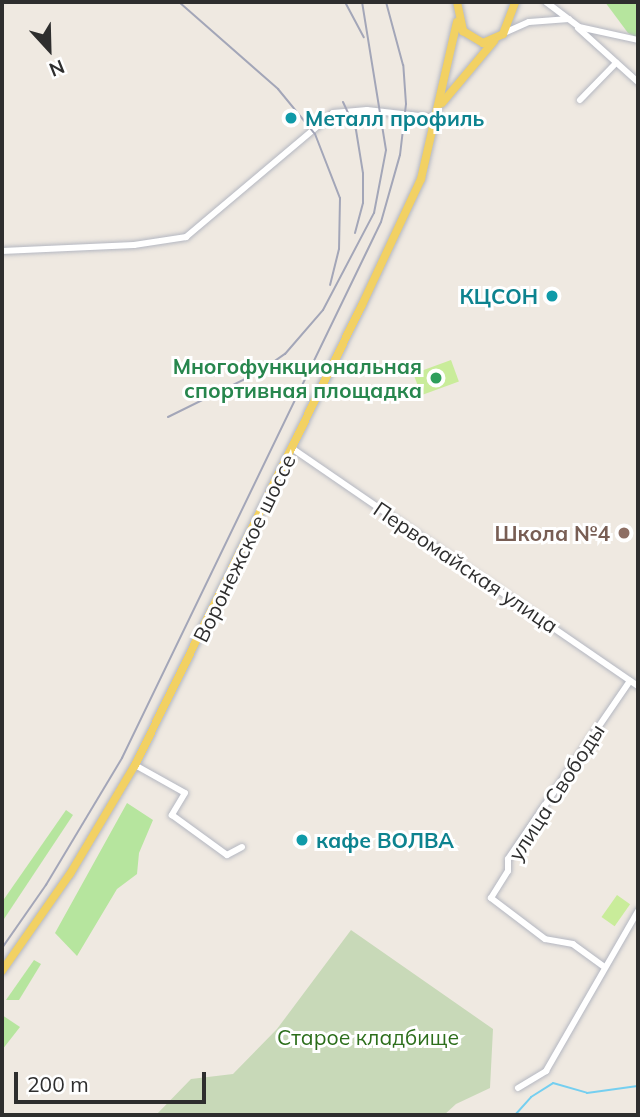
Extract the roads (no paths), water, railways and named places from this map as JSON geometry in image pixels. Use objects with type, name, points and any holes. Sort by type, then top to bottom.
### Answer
[{"type":"main road","name":"Воронежское шоссе","points":[[2,971],[69,874],[135,765],[292,449],[409,205],[442,103],[444,70],[457,22],[457,2]]},
{"type":"main road","name":"Воронежское шоссе","points":[[442,103],[509,23],[515,2]]},
{"type":"main road","points":[[457,22],[471,40],[487,43],[498,37]]},
{"type":"street","points":[[546,2],[569,19],[638,82]]},
{"type":"street","points":[[498,37],[529,22],[569,19],[591,31],[638,40]]},
{"type":"street","points":[[580,100],[616,63]]},
{"type":"street","points":[[2,251],[134,245],[186,237],[333,113],[367,110],[438,118]]},
{"type":"street","name":"Первомайская улица","points":[[292,449],[638,686]]},
{"type":"street","name":"улица Свободы","points":[[603,966],[573,944],[545,939],[491,898],[508,871],[508,859],[630,681]]},
{"type":"street","points":[[135,765],[185,793],[172,815],[227,855],[242,847]]},
{"type":"street","points":[[518,1088],[545,1071],[603,966],[638,911]]},
{"type":"waterway","points":[[515,1115],[531,1097],[553,1083],[587,1093],[638,1086]]},
{"type":"railway","points":[[179,2],[278,89],[315,134],[340,198],[339,249],[330,285]]},
{"type":"railway","points":[[345,2],[364,37]]},
{"type":"railway","points":[[168,417],[259,372],[285,354],[323,310],[374,213],[386,150],[362,2]]},
{"type":"railway","points":[[2,948],[46,885],[122,758],[381,222],[400,155],[406,104],[403,65],[386,2]]},
{"type":"railway","points":[[343,102],[356,130],[363,173],[363,203],[355,233]]},
{"type":"place","name":"Металл профиль","points":[[291,118]]},
{"type":"place","name":"КЦСОН","points":[[552,296]]},
{"type":"place","name":"Многофункциональная спортивная площадка","points":[[436,378]]},
{"type":"place","name":"Школа №4","points":[[624,533]]},
{"type":"place","name":"кафе ВОЛВА","points":[[302,840]]},
{"type":"park label","name":"Старое кладбище","points":[[368,1037]]}]
